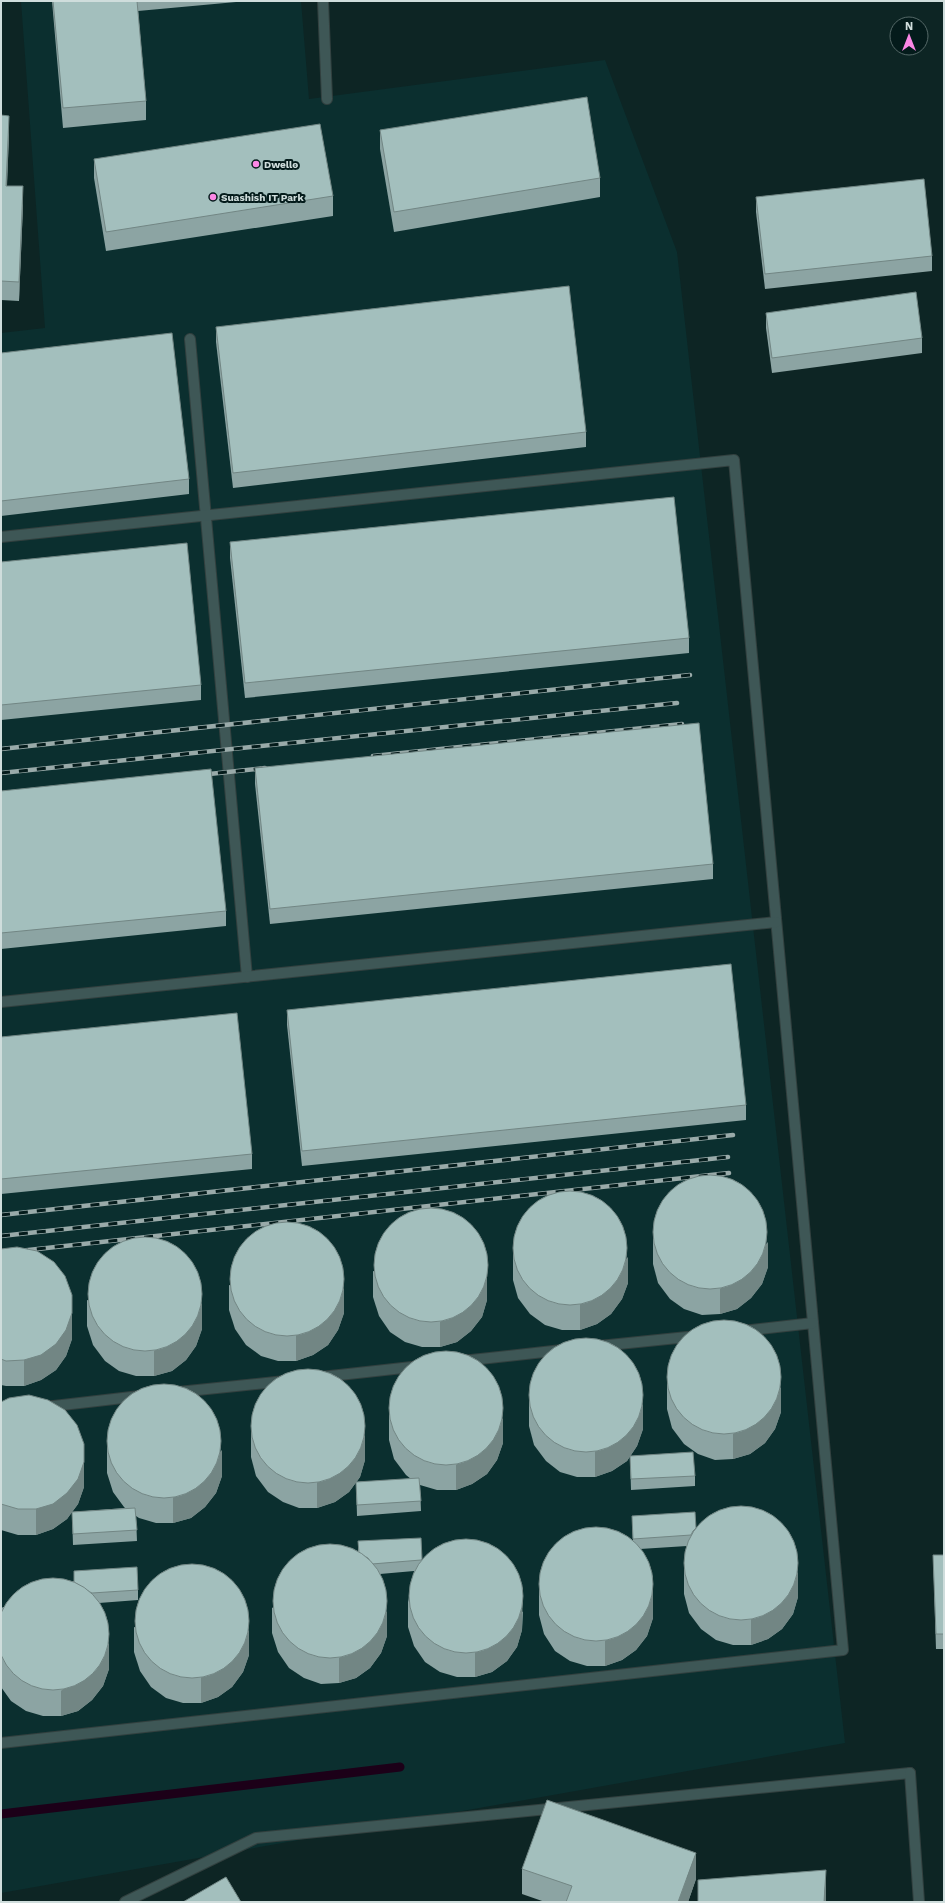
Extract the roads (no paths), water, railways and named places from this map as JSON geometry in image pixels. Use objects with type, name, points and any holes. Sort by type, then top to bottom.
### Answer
[{"type":"street","points":[[323,1],[327,99]]},
{"type":"street","points":[[190,339],[247,976]]},
{"type":"street","points":[[1,537],[734,460],[843,1650],[1,1743]]},
{"type":"street","points":[[1,1002],[776,922]]},
{"type":"street","points":[[734,1332],[813,1323]]},
{"type":"street","points":[[592,1347],[711,1334]]},
{"type":"street","points":[[450,1363],[569,1350]]},
{"type":"street","points":[[308,1378],[435,1364]]},
{"type":"street","points":[[167,1394],[293,1380]]},
{"type":"street","points":[[32,1408],[151,1395]]},
{"type":"street","points":[[125,1902],[256,1838],[910,1773],[919,1902]]},
{"type":"waterway","points":[[1,1814],[400,1767]]},
{"type":"railway","points":[[1,749],[690,675]]},
{"type":"railway","points":[[1,773],[677,703]]},
{"type":"railway","points":[[373,756],[682,724]]},
{"type":"railway","points":[[200,775],[265,768]]},
{"type":"railway","points":[[1,1215],[733,1135]]},
{"type":"railway","points":[[1,1236],[728,1157]]},
{"type":"railway","points":[[1,1253],[729,1173]]},
{"type":"place","name":"Dwello","points":[[256,164]]},
{"type":"place","name":"Suashish IT Park","points":[[213,197]]}]
